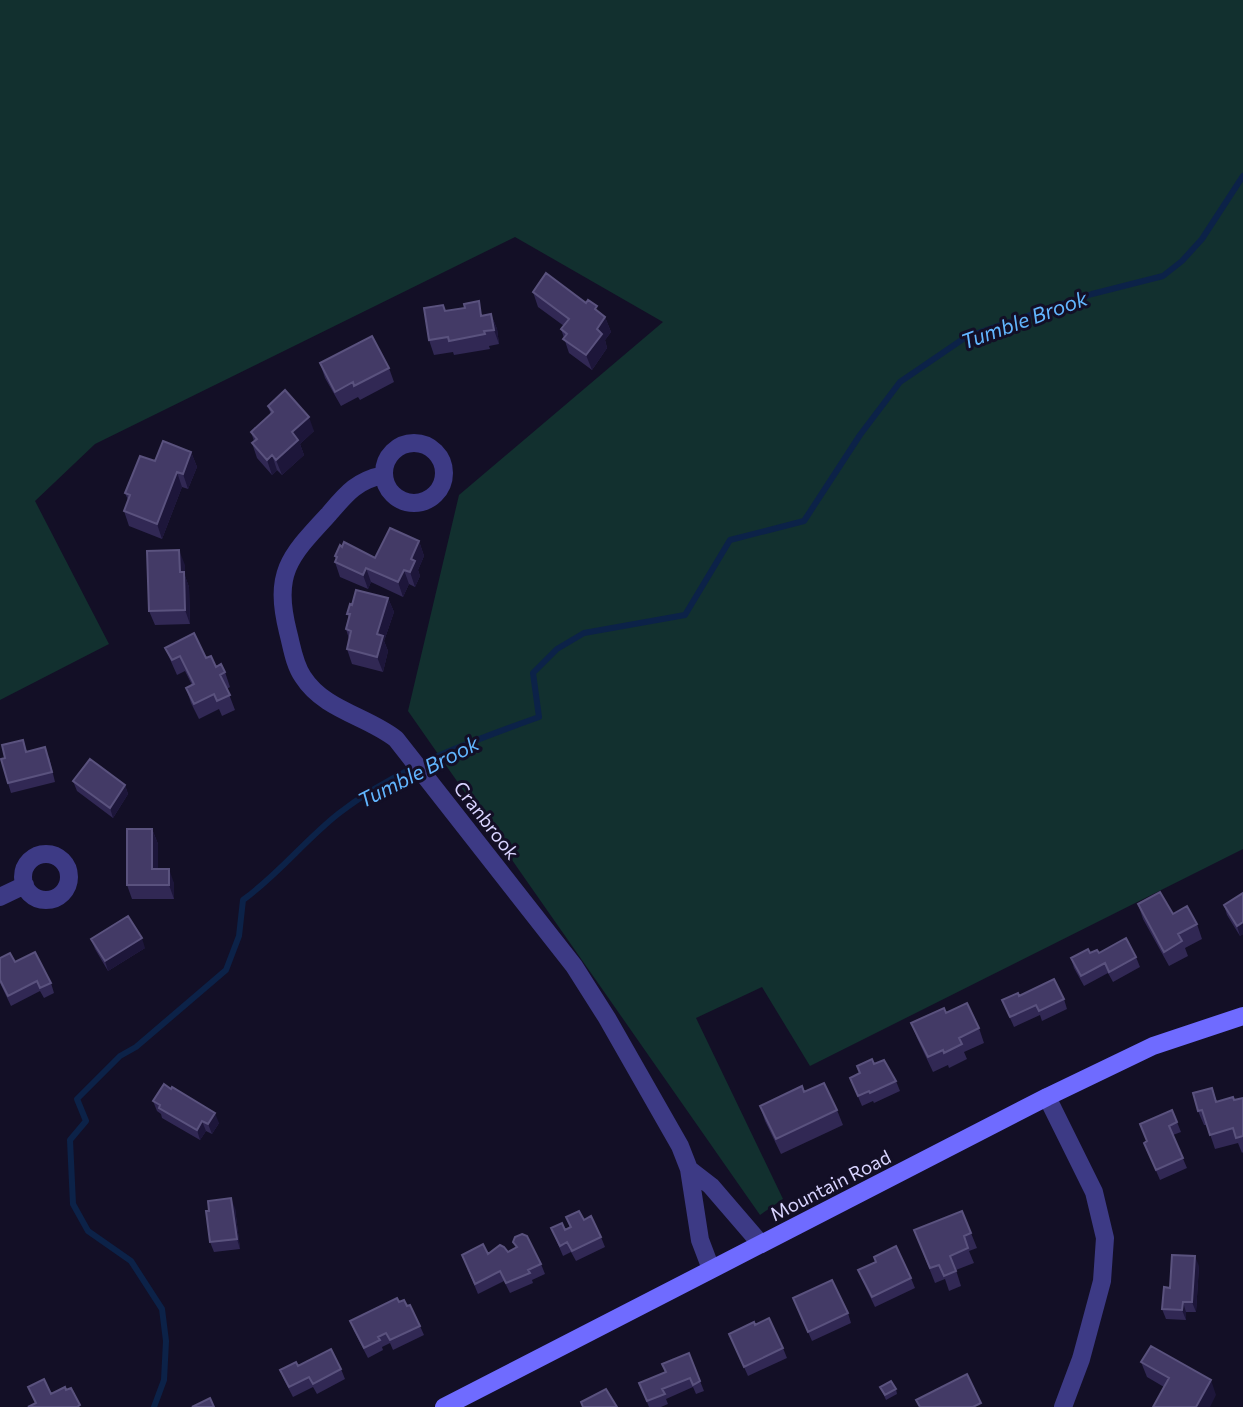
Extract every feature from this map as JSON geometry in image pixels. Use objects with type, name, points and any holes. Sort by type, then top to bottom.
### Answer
[{"type":"main road","name":"Mountain Road","points":[[444,1407],[1047,1097],[1153,1046],[1243,1016]]},
{"type":"street","name":"Cranbrook","points":[[384,475],[367,478],[346,494],[297,548],[282,582],[283,612],[295,662],[312,690],[338,707],[383,729],[406,751],[574,967],[607,1018],[680,1146],[689,1169],[700,1240],[711,1269]]},
{"type":"street","points":[[0,897],[25,885]]},
{"type":"street","points":[[1047,1097],[1094,1192],[1105,1238],[1102,1281],[1081,1359],[1063,1407]]},
{"type":"street","name":"Cranbrook","points":[[689,1169],[711,1186],[761,1244]]},
{"type":"green space","points":[[0,0],[1243,0],[1243,849],[810,1066],[762,987],[696,1018],[783,1199],[760,1215],[408,711],[459,495],[663,322],[515,237],[95,444],[35,501],[109,644],[0,700]]},
{"type":"building","points":[[546,273],[586,303],[588,300],[597,306],[595,309],[605,317],[597,329],[602,334],[586,355],[563,339],[567,334],[561,329],[569,319],[533,292]]},
{"type":"building","points":[[479,301],[481,316],[491,314],[494,330],[449,341],[448,337],[429,340],[424,308],[443,305],[445,311],[465,308],[464,304]]},
{"type":"building","points":[[372,336],[389,368],[354,386],[353,382],[335,392],[320,363]]},
{"type":"building","points":[[285,390],[309,417],[292,432],[298,440],[276,460],[272,455],[267,460],[252,443],[257,439],[251,432],[273,412],[268,406]]},
{"type":"building","points":[[163,441],[191,452],[183,474],[177,472],[157,524],[124,511],[130,495],[125,493],[140,456],[155,461]]},
{"type":"building","points":[[390,528],[419,541],[411,559],[415,561],[410,572],[404,570],[398,582],[366,568],[363,575],[335,562],[335,556],[344,542],[375,558]]},
{"type":"building","points":[[179,550],[180,572],[184,572],[185,610],[149,611],[147,551]]},
{"type":"building","points":[[356,590],[388,598],[377,634],[383,636],[377,657],[347,649],[351,631],[346,629],[350,614],[347,614]]},
{"type":"building","points":[[194,633],[206,658],[211,656],[216,667],[221,664],[225,672],[220,675],[230,695],[217,701],[214,694],[194,704],[186,688],[194,684],[180,656],[172,660],[165,648]]},
{"type":"building","points":[[23,740],[26,752],[45,747],[52,772],[8,783],[1,759],[5,758],[2,745]]},
{"type":"building","points":[[90,759],[125,785],[110,808],[73,781]]},
{"type":"building","points":[[127,829],[152,829],[152,869],[169,869],[169,885],[127,885]]},
{"type":"building","points":[[1160,892],[1173,914],[1187,906],[1197,924],[1178,934],[1182,941],[1164,952],[1138,904]]},
{"type":"building","points":[[1243,893],[1243,922],[1237,926],[1224,905]]},
{"type":"building","points":[[128,916],[142,938],[105,961],[91,939]]},
{"type":"building","points":[[1126,938],[1136,957],[1109,972],[1105,963],[1081,976],[1071,958],[1088,949],[1090,953],[1097,950],[1099,953]]},
{"type":"building","points":[[35,952],[51,983],[40,988],[37,981],[8,996],[0,980],[0,958],[10,953],[15,962]]},
{"type":"building","points":[[1054,979],[1064,999],[1039,1011],[1036,1005],[1010,1017],[1002,1000],[1018,993],[1019,996]]},
{"type":"building","points":[[967,1003],[979,1028],[959,1038],[962,1044],[928,1057],[911,1023],[944,1008],[946,1013]]},
{"type":"building","points":[[872,1059],[874,1064],[884,1060],[896,1081],[858,1096],[850,1078],[860,1073],[857,1066]]},
{"type":"building","points":[[824,1083],[837,1110],[776,1139],[760,1106],[802,1086],[804,1092]]},
{"type":"building","points":[[164,1084],[215,1113],[208,1124],[202,1121],[197,1130],[159,1108],[160,1105],[153,1101]]},
{"type":"building","points":[[1212,1088],[1216,1102],[1233,1097],[1234,1100],[1243,1098],[1243,1136],[1236,1138],[1233,1128],[1210,1135],[1202,1110],[1198,1111],[1193,1093]]},
{"type":"building","points":[[1172,1110],[1177,1122],[1169,1126],[1183,1158],[1156,1170],[1144,1143],[1147,1141],[1140,1124]]},
{"type":"building","points":[[231,1198],[237,1239],[210,1242],[206,1211],[209,1211],[208,1201]]},
{"type":"building","points":[[579,1211],[584,1220],[591,1216],[601,1237],[572,1251],[567,1242],[560,1246],[551,1228],[562,1223],[565,1230],[571,1227],[566,1217]]},
{"type":"building","points":[[962,1211],[971,1233],[964,1236],[968,1248],[950,1256],[956,1271],[944,1276],[939,1265],[930,1268],[914,1230]]},
{"type":"building","points":[[522,1234],[527,1236],[541,1264],[528,1270],[530,1273],[506,1283],[500,1271],[475,1284],[462,1255],[483,1244],[488,1254],[500,1245],[508,1252],[517,1247],[513,1242],[515,1237]]},
{"type":"building","points":[[896,1246],[911,1278],[872,1297],[858,1270],[876,1262],[874,1257]]},
{"type":"building","points":[[1172,1255],[1195,1256],[1192,1302],[1183,1302],[1182,1310],[1162,1309],[1164,1287],[1170,1288]]},
{"type":"building","points":[[832,1280],[848,1313],[808,1332],[793,1298]]},
{"type":"building","points":[[397,1298],[399,1302],[404,1300],[407,1306],[410,1305],[420,1326],[390,1340],[386,1333],[378,1337],[380,1340],[364,1348],[350,1321]]},
{"type":"building","points":[[769,1318],[783,1348],[744,1367],[729,1334]]},
{"type":"building","points":[[1151,1346],[1211,1380],[1196,1407],[1153,1407],[1169,1378],[1141,1362]]},
{"type":"building","points":[[331,1349],[341,1369],[313,1384],[309,1377],[289,1387],[280,1370],[296,1362],[298,1366]]},
{"type":"building","points":[[689,1353],[700,1381],[693,1385],[690,1378],[662,1389],[665,1394],[647,1401],[639,1383],[666,1372],[662,1364]]},
{"type":"building","points":[[967,1374],[981,1403],[973,1407],[920,1407],[916,1400]]},
{"type":"building","points":[[44,1379],[51,1394],[65,1387],[66,1390],[71,1388],[80,1405],[28,1407],[36,1403],[28,1387]]},
{"type":"building","points":[[891,1381],[896,1389],[885,1395],[880,1387]]},
{"type":"building","points":[[606,1389],[617,1407],[583,1407],[581,1402]]},
{"type":"building","points":[[210,1398],[214,1407],[192,1407]]},
{"type":"waterway","name":"Tumble Brook","points":[[154,1407],[164,1380],[166,1341],[162,1309],[131,1261],[88,1231],[73,1204],[70,1140],[86,1121],[77,1099],[120,1056],[136,1047],[226,970],[239,936],[243,900],[338,814],[384,783],[434,758],[539,717],[533,673],[557,649],[584,633],[685,615],[730,540],[804,521],[860,435],[900,382],[966,337],[1092,294],[1163,276],[1182,261],[1202,239],[1243,176]]}]
